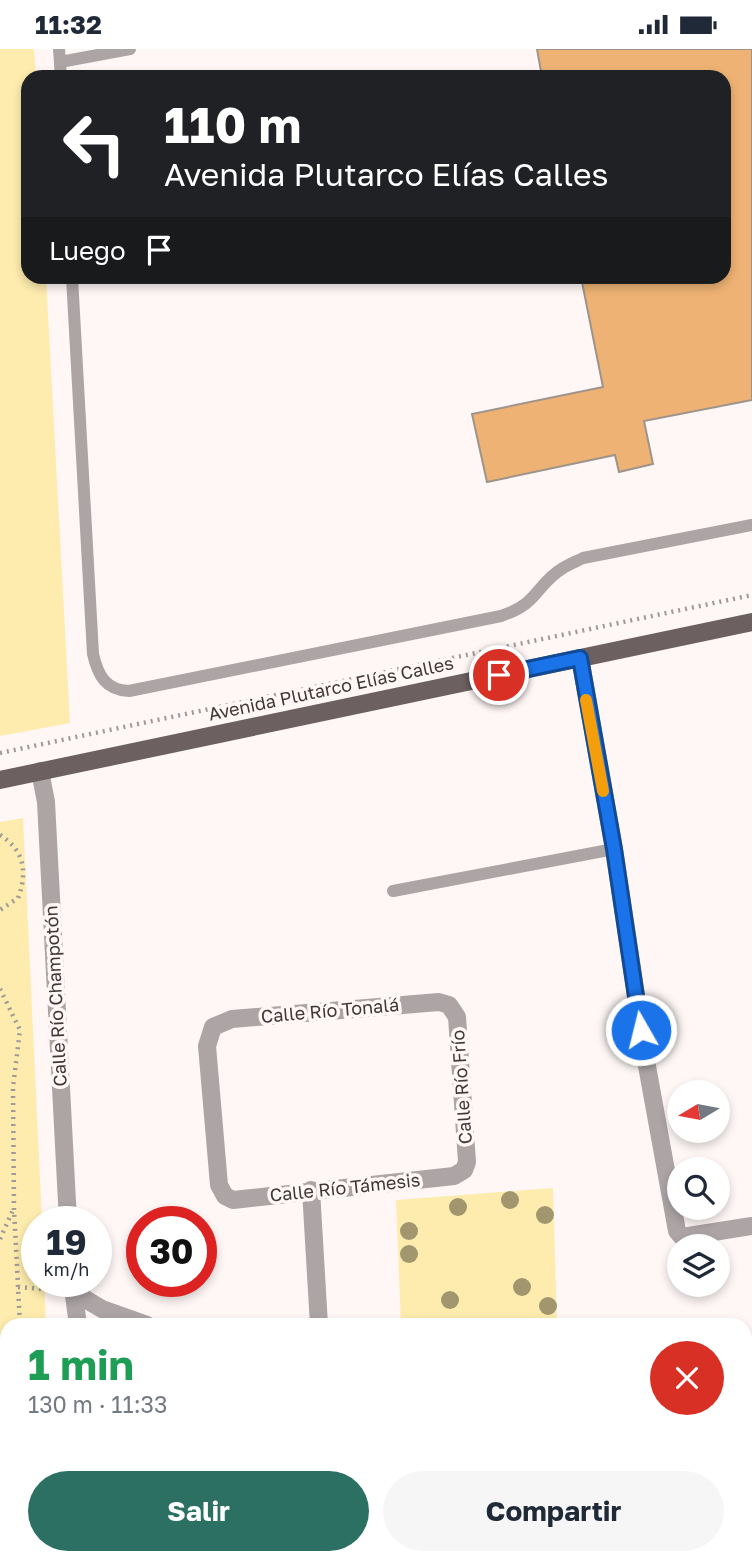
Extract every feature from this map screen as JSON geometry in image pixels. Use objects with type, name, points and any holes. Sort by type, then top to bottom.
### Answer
[{"type":"main road","name":"Avenida Plutarco Elías Calles","points":[[0,780],[752,621]]},
{"type":"street","points":[[580,658],[614,849],[645,1055],[677,1231],[682,1237],[752,1226]]},
{"type":"street","name":"Calle Río Champotón","points":[[40,771],[46,802],[67,1206]]},
{"type":"street","name":"Calle Río Tonalá","points":[[225,1196],[219,1185],[207,1046],[213,1027],[232,1019],[439,1002],[449,1005]]},
{"type":"street","name":"Calle Río Frío","points":[[449,1005],[457,1017],[464,1085],[467,1162],[464,1170]]},
{"type":"street","name":"Calle Río Támesis","points":[[225,1196],[233,1200],[454,1176],[464,1170]]},
{"type":"street","points":[[311,1190],[319,1318]]},
{"type":"street","points":[[75,1297],[77,1318]]},
{"type":"street","points":[[86,1297],[102,1310],[126,1318]]},
{"type":"lane","points":[[59,56],[130,49]]},
{"type":"lane","points":[[72,284],[93,654],[96,669],[110,687],[129,691],[501,616],[519,610],[538,596],[562,568],[583,558],[752,525]]},
{"type":"lane","points":[[393,891],[614,849]]},
{"type":"path","points":[[0,753],[752,595]]},
{"type":"path","points":[[0,835],[13,843],[24,869],[18,898],[0,910]]},
{"type":"path","points":[[0,989],[20,1030],[13,1087],[14,1209],[20,1318]]},
{"type":"path","points":[[0,1238],[14,1209]]},
{"type":"shaded area","points":[[0,49],[34,49],[36,70],[21,70],[21,284],[46,284],[70,723],[0,736]]},
{"type":"shaded area","points":[[23,818],[41,1206],[21,1206],[21,1297],[45,1297],[46,1318],[0,1318],[0,822]]},
{"type":"shaded area","points":[[553,1188],[557,1318],[401,1318],[396,1200]]},
{"type":"building","points":[[537,49],[752,49],[752,400],[644,421],[653,464],[619,472],[615,455],[487,482],[472,414],[603,387],[582,284],[731,284],[731,70],[541,70]]},
{"type":"slow traffic","points":[[586,700],[603,791]]},
{"type":"route","points":[[499,675],[580,658],[614,849],[641,1030]]}]
